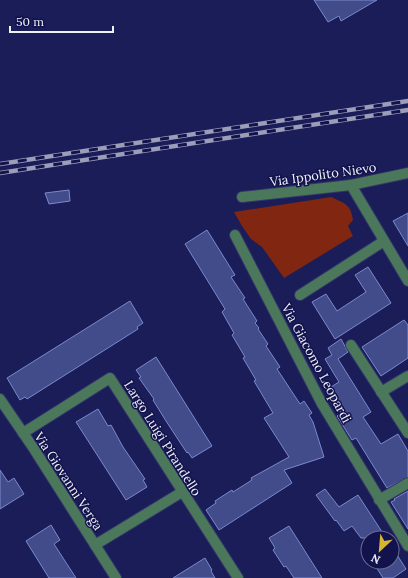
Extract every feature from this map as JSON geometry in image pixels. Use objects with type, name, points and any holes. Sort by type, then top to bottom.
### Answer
[{"type":"street","name":"Via Ippolito Nievo","points":[[242,197],[351,185],[408,173]]},
{"type":"street","points":[[351,185],[408,281]]},
{"type":"street","name":"Via Giacomo Leopardi","points":[[236,235],[322,404],[408,546]]},
{"type":"street","points":[[300,295],[384,241]]},
{"type":"street","points":[[351,344],[408,433]]},
{"type":"street","points":[[381,392],[408,376]]},
{"type":"street","name":"Largo Luigi Pirandello","points":[[23,433],[110,378],[238,578]]},
{"type":"street","name":"Via Giovanni Verga","points":[[0,399],[116,578]]},
{"type":"street","points":[[379,500],[408,483]]},
{"type":"street","points":[[95,545],[182,492]]},
{"type":"shaded area","points":[[331,197],[340,201],[351,210],[353,220],[348,226],[353,236],[284,278],[262,247],[251,239],[234,212]]},
{"type":"building","points":[[314,0],[377,0],[341,21],[339,16],[328,22]]},
{"type":"building","points":[[69,190],[70,201],[49,204],[45,193]]},
{"type":"building","points":[[408,213],[408,246],[393,221]]},
{"type":"building","points":[[207,230],[235,275],[231,277],[245,298],[243,299],[257,321],[255,323],[268,344],[266,346],[280,367],[277,369],[300,404],[304,401],[312,413],[309,415],[313,422],[324,457],[284,470],[292,483],[219,530],[206,510],[216,503],[215,501],[232,490],[233,492],[252,480],[251,478],[289,457],[264,418],[273,413],[254,381],[256,380],[243,358],[245,357],[232,335],[234,333],[222,312],[225,309],[185,244]]},
{"type":"building","points":[[368,267],[391,303],[335,339],[312,302],[326,294],[337,311],[366,292],[355,275]]},
{"type":"building","points":[[130,301],[143,323],[137,327],[138,329],[27,399],[25,397],[20,400],[7,378]]},
{"type":"building","points":[[404,320],[408,325],[408,358],[381,376],[362,347]]},
{"type":"building","points":[[341,339],[348,352],[338,359],[371,412],[363,417],[381,444],[398,434],[408,451],[408,477],[387,488],[356,438],[352,440],[337,416],[341,413],[331,397],[335,394],[331,387],[339,382],[325,359],[332,355],[328,348]]},
{"type":"building","points":[[156,357],[212,446],[192,458],[188,452],[187,453],[166,421],[153,400],[154,399],[139,378],[141,377],[136,370]]},
{"type":"building","points":[[98,409],[108,426],[111,425],[123,447],[145,479],[143,480],[147,487],[126,500],[76,422]]},
{"type":"building","points":[[0,470],[8,482],[14,478],[24,494],[0,509]]},
{"type":"building","points":[[325,489],[339,507],[358,495],[381,530],[360,530],[360,537],[352,526],[344,531],[316,495]]},
{"type":"building","points":[[408,491],[408,529],[391,502]]},
{"type":"building","points":[[51,525],[60,540],[54,544],[76,578],[49,578],[26,541]]},
{"type":"building","points":[[289,526],[322,578],[294,578],[286,566],[284,567],[273,550],[275,548],[269,538]]},
{"type":"building","points":[[205,558],[215,578],[173,578]]},
{"type":"building","points":[[400,560],[406,569],[393,578],[383,578],[378,570],[400,570]]},
{"type":"railway","points":[[0,164],[408,101]]},
{"type":"railway","points":[[0,173],[408,110]]}]
